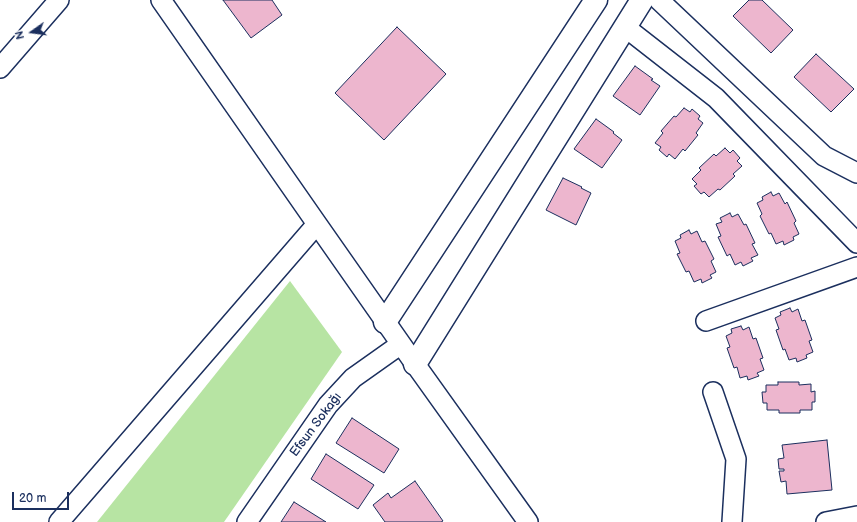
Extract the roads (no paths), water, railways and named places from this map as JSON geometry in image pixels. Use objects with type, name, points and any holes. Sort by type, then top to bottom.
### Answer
[{"type":"street","points":[[0,68],[59,0]]},
{"type":"street","points":[[161,0],[385,322],[528,522]]},
{"type":"street","points":[[385,322],[596,0]]},
{"type":"street","points":[[415,364],[642,0]]},
{"type":"street","points":[[659,0],[824,156],[857,173]]},
{"type":"street","points":[[625,27],[716,98],[857,243]]},
{"type":"street","points":[[59,522],[317,224]]},
{"type":"street","points":[[706,321],[857,268]]},
{"type":"street","name":"Efsun Sokağı","points":[[247,522],[328,405],[353,378],[401,344]]},
{"type":"street","points":[[713,392],[736,459],[732,522]]},
{"type":"street","points":[[826,522],[857,516]]}]
